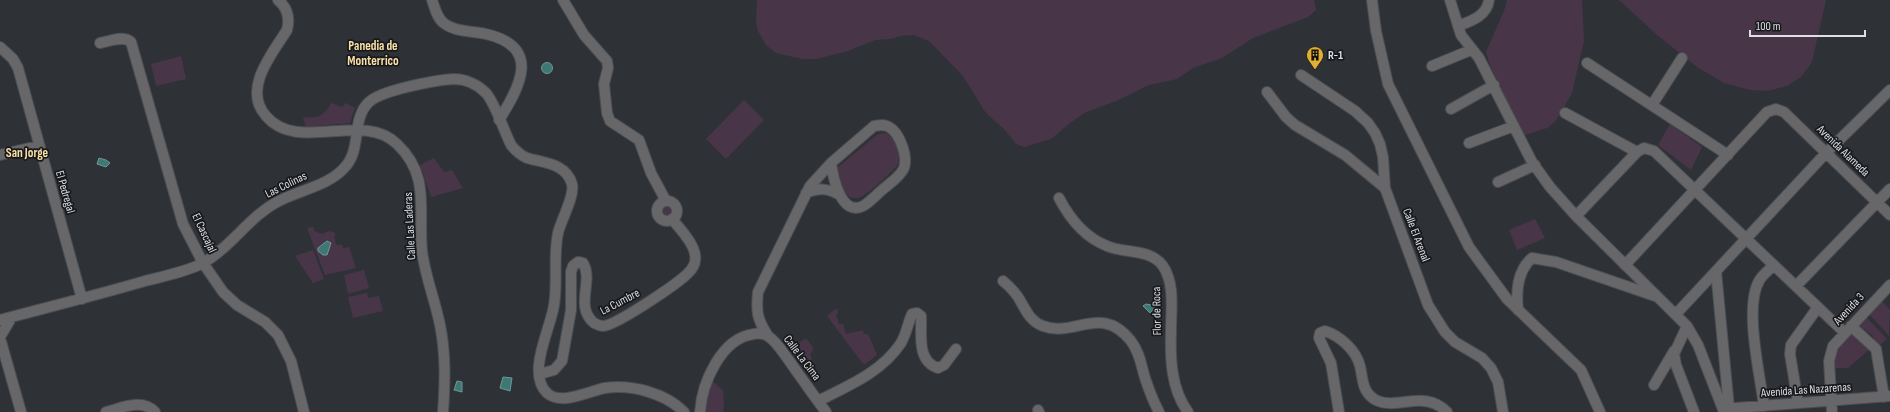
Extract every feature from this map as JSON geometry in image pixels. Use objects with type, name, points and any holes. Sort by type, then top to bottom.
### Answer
[{"type":"street","name":"Calle Las Laderas","points":[[278,0],[285,7],[288,14],[289,22],[287,30],[260,74],[256,87],[256,99],[260,109],[267,118],[277,126],[301,133],[358,129],[382,135],[396,143],[411,161],[420,180],[422,204],[422,252],[440,325],[444,348],[446,376],[443,412]]},
{"type":"street","points":[[432,0],[438,16],[443,23],[452,28],[497,37],[509,44],[516,51],[521,60],[522,73],[520,83],[515,95],[499,120]]},
{"type":"street","points":[[563,0],[584,35],[607,61],[608,68],[604,84],[607,113],[610,121],[640,140],[651,173],[666,201]]},
{"type":"street","points":[[1372,0],[1376,31],[1388,84],[1397,105],[1469,248],[1507,299],[1580,370],[1600,412]]},
{"type":"street","points":[[1450,0],[1461,36],[1479,58],[1535,166],[1550,187],[1576,216],[1687,326],[1698,345],[1726,410]]},
{"type":"street","points":[[1458,26],[1483,14],[1489,5],[1490,0]]},
{"type":"street","name":"El Cascajal","points":[[100,44],[123,38],[128,39],[131,42],[183,224],[203,263],[223,292],[237,305],[265,322],[278,335],[291,361],[304,412]]},
{"type":"street","name":"El Pedregal","points":[[2,48],[13,59],[18,68],[38,146],[82,299]]},
{"type":"street","points":[[1432,66],[1471,50]]},
{"type":"street","points":[[1652,106],[1682,58]]},
{"type":"street","points":[[1587,63],[1728,155],[1625,265]]},
{"type":"street","name":"Calle El Arenal","points":[[1301,75],[1355,111],[1368,123],[1380,144],[1385,188],[1428,305],[1445,332],[1455,342],[1478,355],[1491,368],[1498,382],[1503,412]]},
{"type":"street","name":"Las Colinas","points":[[0,320],[180,272],[203,263],[261,213],[278,202],[334,177],[346,167],[353,156],[361,113],[369,102],[380,95],[420,84],[455,79],[477,86],[487,93],[515,150],[528,158],[546,161],[557,166],[566,174],[572,184],[572,194],[558,233],[555,258],[554,306],[544,341],[539,366],[540,374]]},
{"type":"street","points":[[1450,109],[1494,85]]},
{"type":"street","points":[[1676,314],[1826,153],[1890,90]]},
{"type":"street","points":[[1267,92],[1286,117],[1295,125],[1345,155],[1385,188]]},
{"type":"street","name":"Avenida Alameda","points":[[1728,155],[1767,112],[1776,108],[1784,112],[1890,215]]},
{"type":"street","points":[[1565,113],[1637,152]]},
{"type":"street","points":[[768,336],[759,322],[757,307],[758,292],[810,186],[831,163],[874,126],[883,125],[890,127],[899,137],[905,160],[904,169],[898,177],[862,206],[853,207],[844,203],[838,194],[832,173],[831,163]]},
{"type":"street","points":[[1469,143],[1514,126]]},
{"type":"street","points":[[0,155],[38,146]]},
{"type":"street","points":[[1576,216],[1637,152],[1644,148],[1654,151],[1818,307],[1876,349],[1887,397]]},
{"type":"street","points":[[1498,182],[1535,166]]},
{"type":"street","points":[[806,193],[817,189],[826,188],[838,194]]},
{"type":"street","points":[[1796,286],[1890,189]]},
{"type":"street","name":"Flor de Roca","points":[[1059,198],[1072,220],[1090,237],[1108,247],[1152,255],[1163,266],[1170,282],[1171,293],[1172,372],[1176,389],[1188,412]]},
{"type":"street","points":[[666,201],[672,202],[676,207],[676,214],[672,219],[663,220],[658,216],[658,206],[666,201]]},
{"type":"street","name":"La Cumbre","points":[[540,374],[554,370],[562,361],[571,310],[571,272],[573,266],[578,262],[583,263],[586,268],[584,303],[586,310],[595,324],[603,326],[611,324],[653,299],[690,272],[696,260],[694,253],[691,245],[672,219]]},
{"type":"street","points":[[1518,310],[1516,292],[1519,279],[1527,262],[1532,258],[1556,262],[1659,298]]},
{"type":"street","points":[[1764,406],[1753,320],[1754,304],[1755,291],[1760,280],[1774,265]]},
{"type":"street","points":[[1716,271],[1726,410]]},
{"type":"street","points":[[1003,281],[1019,298],[1026,313],[1042,326],[1065,328],[1083,324],[1102,323],[1118,329],[1125,334],[1139,354],[1152,398],[1159,412]]},
{"type":"street","name":"Avenida 3","points":[[1832,401],[1829,361],[1830,352],[1833,346],[1848,329],[1888,292]]},
{"type":"street","points":[[1798,403],[1790,354],[1791,345],[1818,307]]},
{"type":"street","points":[[818,401],[856,381],[885,363],[902,342],[912,314],[917,312],[921,316],[919,334],[921,346],[927,360],[932,366],[938,368],[944,366],[956,349]]},
{"type":"street","points":[[12,317],[0,337],[21,412]]},
{"type":"street","points":[[1654,385],[1687,326]]},
{"type":"street","points":[[1339,412],[1331,363],[1319,338],[1320,333],[1324,331],[1344,343],[1353,351],[1360,366],[1366,391],[1374,399],[1386,402],[1430,402],[1447,412]]},
{"type":"street","name":"Calle La Cima","points":[[700,412],[701,396],[710,373],[727,349],[748,335],[758,333],[768,336],[779,347],[826,412]]},
{"type":"street","points":[[1676,347],[1674,354],[1676,365],[1694,412]]},
{"type":"street","points":[[540,374],[546,392],[552,397],[568,397],[605,388],[627,388],[658,395],[670,401],[684,412]]},
{"type":"street","name":"Avenida Las Nazarenas","points":[[1726,410],[1887,397]]},
{"type":"street","points":[[1832,401],[1832,412]]},
{"type":"street","points":[[106,412],[137,404],[151,407],[155,412]]},
{"type":"shaded area","points":[[757,0],[1314,0],[1316,10],[1308,17],[1253,38],[1222,58],[1193,68],[1177,79],[1149,85],[1116,101],[1086,112],[1051,139],[1024,147],[1016,144],[1004,129],[986,113],[963,76],[929,41],[914,35],[900,36],[891,39],[875,40],[848,51],[816,59],[802,59],[776,53],[766,45],[758,31],[756,22]]},
{"type":"shaded area","points":[[1507,0],[1582,0],[1584,41],[1572,93],[1555,122],[1547,128],[1522,136],[1490,65],[1486,52],[1504,11]]},
{"type":"shaded area","points":[[1619,0],[1826,0],[1812,62],[1801,77],[1787,86],[1767,91],[1750,90],[1724,83],[1697,67],[1656,34]]},
{"type":"shaded area","points":[[181,56],[186,79],[156,86],[151,64]]},
{"type":"shaded area","points":[[545,63],[549,63],[551,64],[551,72],[545,73],[542,70],[542,66]]},
{"type":"shaded area","points":[[744,100],[764,120],[726,159],[706,139]]},
{"type":"shaded area","points":[[331,103],[342,107],[345,103],[355,108],[350,123],[306,127],[303,117],[320,116],[326,111]]},
{"type":"shaded area","points":[[1670,124],[1702,147],[1691,170],[1658,145]]},
{"type":"shaded area","points":[[886,133],[897,145],[901,161],[874,188],[858,198],[849,196],[845,193],[837,174],[837,168],[878,134]]},
{"type":"shaded area","points":[[99,158],[110,163],[106,167],[97,164]]},
{"type":"shaded area","points":[[434,158],[444,172],[452,170],[463,188],[431,197],[420,165]]},
{"type":"shaded area","points":[[667,201],[674,204],[677,211],[674,218],[667,221],[660,218],[657,211],[660,204]]},
{"type":"shaded area","points":[[1535,219],[1545,238],[1517,250],[1509,230]]},
{"type":"shaded area","points":[[314,227],[314,231],[322,234],[329,231],[336,233],[334,236],[336,245],[342,245],[343,248],[349,247],[356,268],[325,275],[307,228]]},
{"type":"shaded area","points":[[327,241],[331,243],[327,255],[323,255],[318,251],[318,248]]},
{"type":"shaded area","points":[[313,250],[324,279],[313,283],[295,256]]},
{"type":"shaded area","points":[[364,270],[369,288],[348,294],[344,275]]},
{"type":"shaded area","points":[[367,293],[368,298],[379,296],[383,311],[353,318],[348,297]]},
{"type":"shaded area","points":[[1882,301],[1890,310],[1889,336],[1869,314]]},
{"type":"shaded area","points":[[1146,304],[1156,306],[1150,313],[1143,306]]},
{"type":"shaded area","points":[[837,308],[838,314],[836,314],[839,324],[843,324],[846,334],[863,330],[864,334],[868,334],[877,355],[864,365],[827,316]]},
{"type":"shaded area","points":[[1864,315],[1887,339],[1878,346],[1872,335],[1856,324]]},
{"type":"shaded area","points":[[1853,331],[1873,346],[1848,368],[1835,368],[1834,350]]},
{"type":"shaded area","points":[[806,338],[814,349],[810,354],[812,359],[803,367],[791,349]]},
{"type":"shaded area","points":[[503,377],[512,378],[510,391],[500,388]]},
{"type":"shaded area","points":[[711,380],[723,390],[723,412],[706,412],[706,401]]},
{"type":"shaded area","points":[[457,381],[462,382],[462,392],[454,390]]},
{"type":"place","name":"R-1","points":[[1315,70]]},
{"type":"district","name":"Panedia de Monterrico","points":[[373,54]]},
{"type":"district","name":"San Jorge","points":[[27,153]]}]
